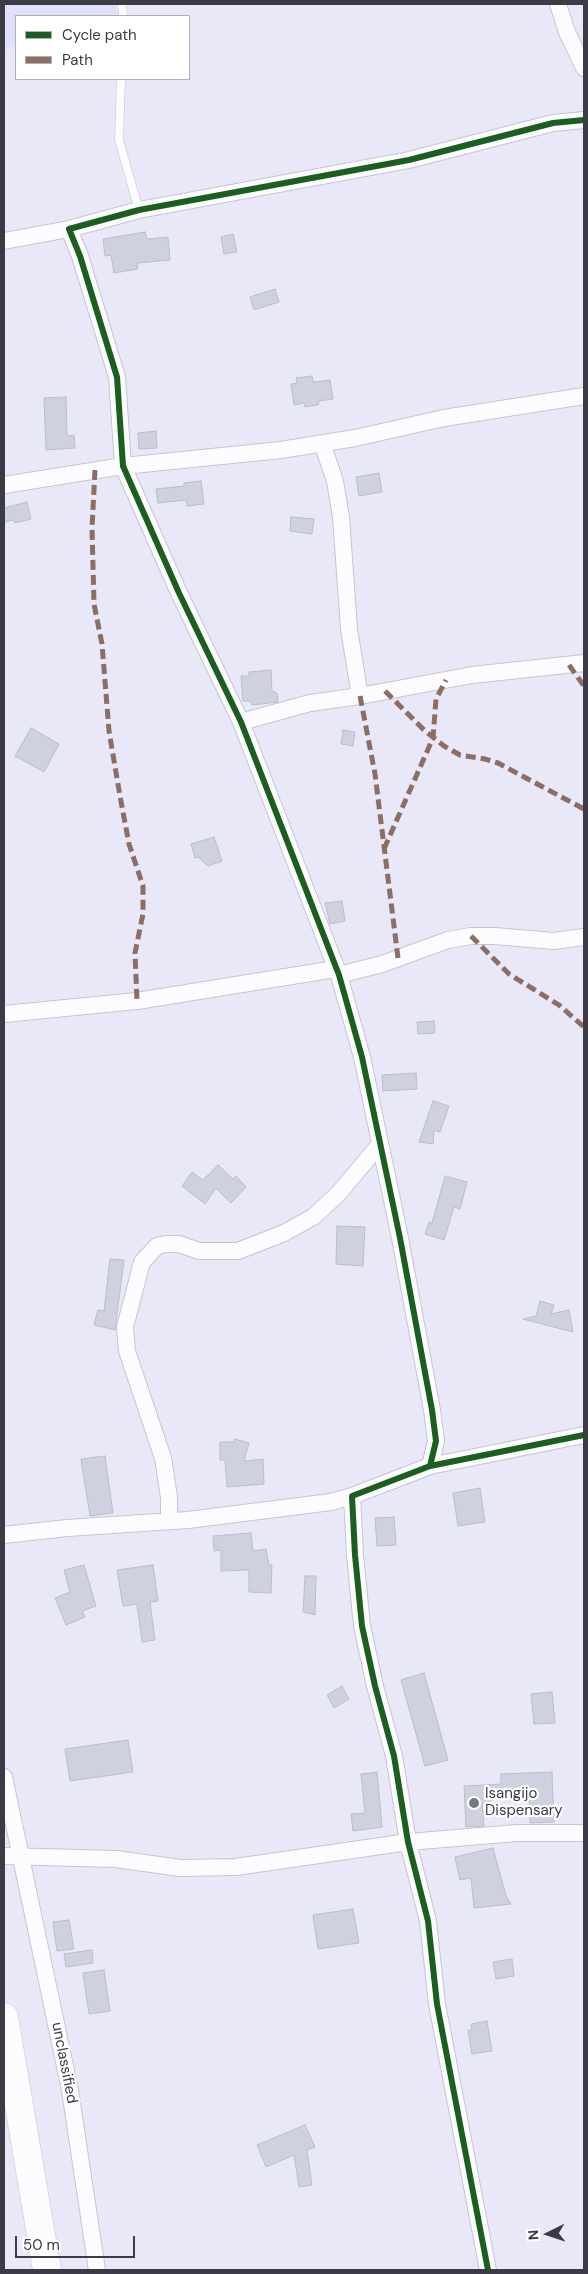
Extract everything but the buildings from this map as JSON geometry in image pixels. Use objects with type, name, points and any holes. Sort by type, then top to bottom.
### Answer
[{"type":"highway","points":[[4,2017],[47,2270]]},
{"type":"street","points":[[558,4],[567,32],[584,68]]},
{"type":"street","points":[[4,241],[69,229],[139,210],[409,160],[553,123],[584,120]]},
{"type":"street","points":[[69,229],[80,256],[117,377],[124,466],[179,593],[241,722],[337,972],[362,1057],[420,1347],[438,1450],[452,1462]]},
{"type":"street","points":[[4,485],[124,466],[281,450],[444,418],[584,396]]},
{"type":"street","points":[[322,443],[335,482],[342,517],[349,629],[360,696]]},
{"type":"street","points":[[241,722],[310,703],[360,696],[472,675],[584,663]]},
{"type":"street","points":[[4,1014],[138,1001],[337,972],[382,964],[448,940],[471,936],[495,936],[554,942],[584,937]]},
{"type":"street","points":[[169,1522],[169,1497],[163,1458],[128,1351],[125,1327],[142,1262],[156,1246],[179,1244],[199,1251],[238,1251],[284,1233],[312,1217],[338,1194],[380,1144]]},
{"type":"street","points":[[4,1535],[67,1528],[169,1522],[331,1502],[352,1496],[430,1466],[584,1435]]},
{"type":"street","points":[[430,1466],[436,1441]]},
{"type":"street","points":[[352,1496],[355,1555],[362,1626],[375,1686],[394,1756],[408,1842],[428,1921],[437,2004],[488,2270]]},
{"type":"street","name":"unclassified","points":[[4,1777],[70,2090],[97,2270]]},
{"type":"street","points":[[4,1856],[116,1859],[180,1868],[236,1867],[408,1842],[517,1833],[584,1833]]},
{"type":"lane","points":[[121,80],[119,140],[139,210]]},
{"type":"shaded area","points":[[4,4],[115,4],[119,15],[15,15],[15,46],[4,49]]},
{"type":"marked path","points":[[95,470],[92,528],[94,604],[102,644],[109,731],[120,796],[129,844],[143,886],[143,914],[135,953],[137,1001]]},
{"type":"marked path","points":[[569,665],[584,686]]},
{"type":"marked path","points":[[384,849],[433,738],[436,699],[446,680]]},
{"type":"marked path","points":[[385,691],[424,730],[444,746],[460,755],[498,763],[584,809]]},
{"type":"marked path","points":[[360,696],[375,774],[398,958]]},
{"type":"marked path","points":[[471,936],[509,974],[559,1005],[584,1027]]},
{"type":"cycle path","points":[[430,1466],[436,1441],[432,1410],[400,1238],[362,1057],[339,975],[241,722],[179,593],[123,466],[117,377],[80,256],[69,229],[139,210],[409,160],[553,123],[584,120]]},
{"type":"cycle path","points":[[488,2270],[437,2004],[428,1921],[408,1842],[394,1756],[375,1686],[362,1626],[355,1555],[352,1496],[430,1466],[584,1435]]},
{"type":"place","name":"Isangijo Dispensary","points":[[474,1803]]}]
